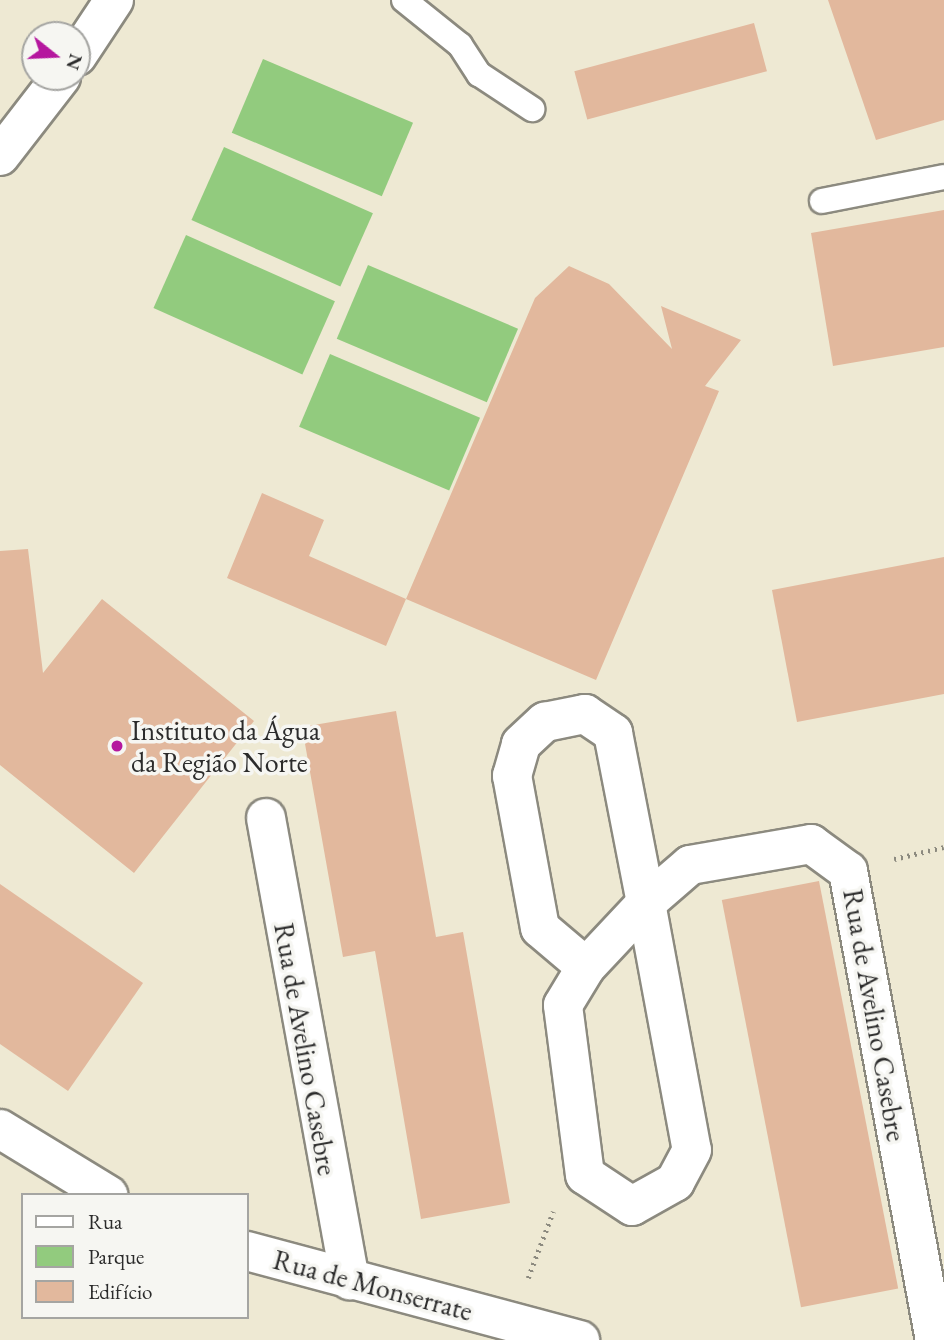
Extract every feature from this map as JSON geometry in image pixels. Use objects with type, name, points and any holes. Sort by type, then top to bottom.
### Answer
[{"type":"street","points":[[91,35],[114,0]]},
{"type":"street","points":[[0,156],[50,91]]},
{"type":"street","name":"Rua de Avelino Casebre","points":[[586,967],[540,928],[512,776],[521,744],[545,722],[585,714],[613,733],[646,903],[692,1150],[675,1182],[632,1206],[584,1175],[563,1005],[586,967],[646,903],[690,865],[811,844],[848,871],[935,1340]]},
{"type":"street","name":"Rua de Avelino Casebre","points":[[266,818],[350,1280]]},
{"type":"street","points":[[0,1129],[105,1193]]},
{"type":"street","name":"Rua de Monserrate","points":[[248,1251],[580,1340]]},
{"type":"lane","points":[[404,0],[460,45],[480,74],[532,109]]},
{"type":"lane","points":[[822,201],[944,177]]},
{"type":"path","points":[[512,1322],[552,1212],[563,1219]]},
{"type":"green space","points":[[263,59],[413,123],[382,196],[232,133]]},
{"type":"green space","points":[[224,147],[373,213],[340,286],[191,220]]},
{"type":"green space","points":[[186,235],[335,301],[302,374],[153,308]]},
{"type":"green space","points":[[368,265],[518,329],[487,402],[337,339]]},
{"type":"green space","points":[[330,354],[480,418],[449,490],[299,427]]},
{"type":"building","points":[[828,0],[944,0],[944,120],[876,140]]},
{"type":"building","points":[[754,23],[767,71],[587,119],[574,71]]},
{"type":"building","points":[[944,210],[944,347],[833,366],[811,233]]},
{"type":"building","points":[[569,266],[609,284],[672,349],[661,306],[741,340],[705,386],[719,391],[596,680],[406,599],[535,298]]},
{"type":"building","points":[[262,493],[324,520],[309,556],[406,599],[386,646],[227,578]]},
{"type":"building","name":"Instituto da Água da Região Norte","points":[[28,549],[43,673],[102,599],[254,721],[134,873],[0,765],[0,551]]},
{"type":"building","points":[[944,557],[944,694],[797,722],[772,590]]},
{"type":"building","points":[[396,711],[436,937],[463,932],[510,1203],[421,1219],[375,951],[343,957],[302,727]]},
{"type":"building","points":[[819,881],[898,1288],[801,1307],[722,900]]},
{"type":"building","points":[[0,884],[143,983],[68,1091],[0,1044]]},
{"type":"place","name":"Instituto da Água da Região Norte","points":[[117,746]]}]
